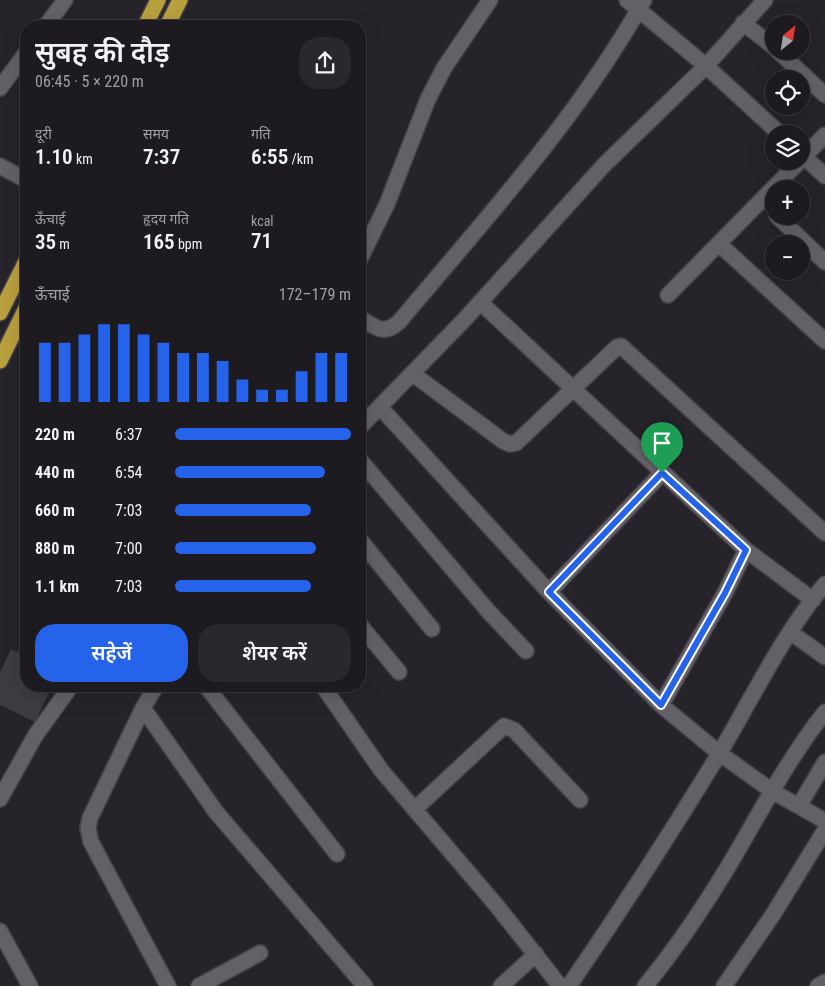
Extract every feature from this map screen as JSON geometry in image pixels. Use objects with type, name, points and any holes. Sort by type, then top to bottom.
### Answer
[{"type":"highway","points":[[148,20],[158,0]]},
{"type":"highway","points":[[170,20],[180,0]]},
{"type":"highway","points":[[0,313],[20,273]]},
{"type":"highway","points":[[0,360],[20,320]]},
{"type":"street","points":[[50,20],[65,0]]},
{"type":"street","points":[[366,247],[387,204],[428,99],[444,68],[490,0]]},
{"type":"street","points":[[626,0],[642,5],[770,125]]},
{"type":"street","points":[[366,421],[480,302],[604,165],[706,66],[765,0]]},
{"type":"street","points":[[366,321],[384,330],[391,329],[399,322],[557,133],[609,61],[642,5]]},
{"type":"street","points":[[744,23],[765,40]]},
{"type":"street","points":[[788,60],[825,95]]},
{"type":"street","points":[[0,88],[20,61]]},
{"type":"street","points":[[810,150],[825,135]]},
{"type":"street","points":[[810,164],[825,176]]},
{"type":"street","points":[[0,166],[20,177]]},
{"type":"street","points":[[668,295],[791,170]]},
{"type":"street","points":[[761,201],[765,205]]},
{"type":"street","points":[[786,225],[825,262]]},
{"type":"street","points":[[719,244],[825,342]]},
{"type":"street","points":[[480,302],[746,550],[821,591],[790,632],[719,753],[629,898],[569,986]]},
{"type":"street","points":[[413,374],[472,419],[510,444],[516,443],[526,435],[617,347],[624,348],[825,533]]},
{"type":"street","points":[[380,407],[549,592],[661,705],[719,753],[772,791],[825,821]]},
{"type":"street","points":[[366,467],[479,600],[526,651]]},
{"type":"street","points":[[549,592],[662,473]]},
{"type":"street","points":[[366,547],[432,629]]},
{"type":"street","points":[[661,705],[721,600],[746,550]]},
{"type":"street","points":[[366,632],[399,672]]},
{"type":"street","points":[[790,632],[825,657]]},
{"type":"street","points":[[0,799],[35,736],[68,692]]},
{"type":"street","points":[[152,692],[98,799],[88,828],[91,842],[168,986]]},
{"type":"street","points":[[211,692],[338,854]]},
{"type":"street","points":[[326,692],[381,770],[536,954],[560,986]]},
{"type":"street","points":[[143,708],[216,812],[365,986]]},
{"type":"street","points":[[645,986],[665,962],[727,869],[801,742],[825,712]]},
{"type":"street","points":[[415,809],[504,726],[514,730],[580,800]]},
{"type":"street","points":[[799,806],[825,762]]},
{"type":"street","points":[[724,986],[774,913],[825,830]]},
{"type":"street","points":[[0,931],[30,986]]},
{"type":"street","points":[[199,986],[260,953]]},
{"type":"street","points":[[501,986],[536,954]]},
{"type":"street","points":[[818,986],[825,982]]},
{"type":"building","points":[[11,649],[20,653],[20,692],[49,692],[35,722],[0,705],[0,673]]},
{"type":"route","points":[[662,473],[746,550],[725,593],[661,705],[616,662],[549,592],[662,473]]}]
